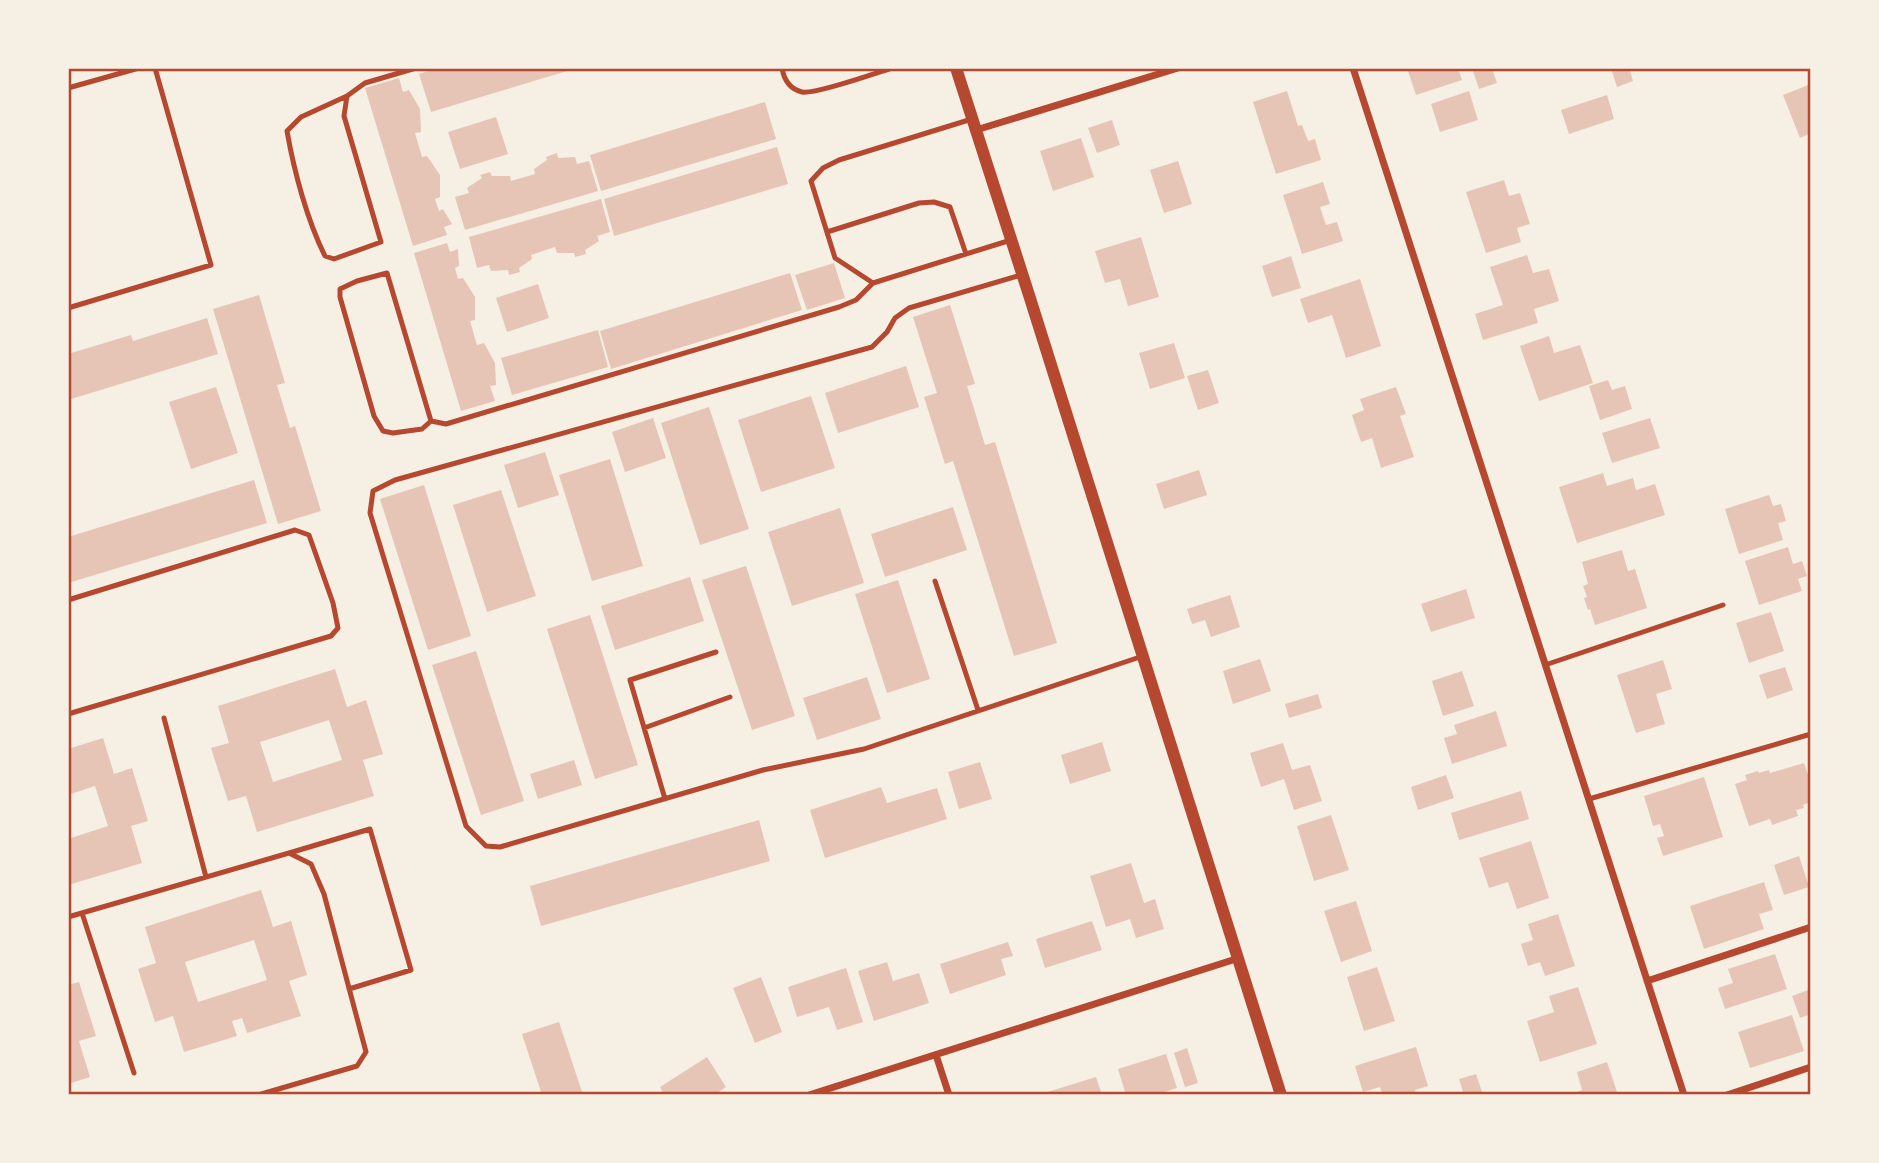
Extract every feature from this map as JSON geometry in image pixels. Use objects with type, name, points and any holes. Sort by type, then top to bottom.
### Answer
[{"type":"street","points":[[956,68],[1281,1095]]},
{"type":"street","points":[[974,125],[1178,68]]},
{"type":"street","points":[[1353,68],[1684,1095]]},
{"type":"street","points":[[1647,981],[1811,926]]},
{"type":"street","points":[[809,1095],[1239,958]]},
{"type":"street","points":[[936,1055],[948,1095]]},
{"type":"street","points":[[1727,1095],[1811,1067]]},
{"type":"lane","points":[[68,88],[139,68]]},
{"type":"lane","points":[[68,308],[211,265],[155,68]]},
{"type":"lane","points":[[347,96],[344,116],[381,243],[334,259],[325,256],[317,241],[291,154],[287,131],[301,117],[347,96],[365,83],[416,68]]},
{"type":"lane","points":[[782,68],[788,84],[794,89],[809,93],[892,68]]},
{"type":"lane","points":[[873,283],[835,258],[811,181],[823,168],[839,160],[974,125]]},
{"type":"lane","points":[[827,232],[919,203],[934,202],[950,207],[966,254]]},
{"type":"lane","points":[[430,421],[446,424],[839,307],[856,300],[873,283],[1011,240]]},
{"type":"lane","points":[[387,273],[430,421],[422,429],[393,433],[383,431],[374,416],[340,298],[340,289],[387,273]]},
{"type":"lane","points":[[1023,275],[909,308],[895,318],[887,332],[872,347],[395,480],[373,491],[370,513],[466,826],[486,846],[500,846],[763,770],[864,749],[1143,656]]},
{"type":"lane","points":[[68,600],[295,530],[309,535],[333,603],[338,628],[331,636],[68,714]]},
{"type":"lane","points":[[935,581],[978,710]]},
{"type":"lane","points":[[1545,665],[1723,605]]},
{"type":"lane","points":[[665,799],[630,680],[716,652]]},
{"type":"lane","points":[[644,728],[730,697]]},
{"type":"lane","points":[[164,719],[206,877]]},
{"type":"lane","points":[[1589,799],[1811,734]]},
{"type":"lane","points":[[68,917],[370,830],[411,970],[349,989]]},
{"type":"lane","points":[[258,1095],[357,1066],[366,1052],[324,894],[310,864],[289,853]]},
{"type":"lane","points":[[82,913],[134,1073]]},
{"type":"building","points":[[438,68],[574,69],[431,112],[419,74]]},
{"type":"building","points":[[1407,68],[1458,68],[1462,80],[1416,95]]},
{"type":"building","points":[[1472,68],[1492,68],[1497,83],[1479,89]]},
{"type":"building","points":[[1611,68],[1629,68],[1633,81],[1617,87]]},
{"type":"building","points":[[399,78],[403,92],[409,90],[420,109],[421,132],[415,133],[422,157],[427,156],[440,175],[440,197],[435,199],[439,211],[443,209],[452,224],[444,227],[447,235],[413,246],[365,88]]},
{"type":"building","points":[[1811,84],[1811,133],[1800,138],[1783,95]]},
{"type":"building","points":[[1287,91],[1298,126],[1302,125],[1308,141],[1315,139],[1321,160],[1276,174],[1253,102]]},
{"type":"building","points":[[1469,91],[1478,120],[1440,132],[1431,104]]},
{"type":"building","points":[[1607,95],[1614,119],[1569,134],[1561,110]]},
{"type":"building","points":[[765,102],[776,139],[601,191],[590,155]]},
{"type":"building","points":[[496,117],[508,154],[460,169],[448,132]]},
{"type":"building","points":[[1112,120],[1120,145],[1097,153],[1088,128]]},
{"type":"building","points":[[1081,138],[1094,177],[1053,191],[1040,151]]},
{"type":"building","points":[[777,147],[788,184],[614,236],[604,199]]},
{"type":"building","points":[[557,153],[558,158],[575,157],[577,164],[589,161],[598,191],[465,230],[455,197],[469,193],[467,188],[482,178],[480,175],[490,172],[492,176],[510,176],[511,181],[535,174],[534,169],[547,160],[546,157]]},
{"type":"building","points":[[1178,161],[1192,204],[1164,213],[1150,170]]},
{"type":"building","points":[[1504,180],[1509,196],[1520,193],[1530,224],[1517,228],[1521,242],[1486,253],[1466,192]]},
{"type":"building","points":[[1323,182],[1330,204],[1320,207],[1326,225],[1337,222],[1343,241],[1302,254],[1283,195]]},
{"type":"building","points":[[601,199],[610,232],[597,236],[599,241],[585,250],[586,254],[575,257],[574,253],[557,253],[555,247],[531,255],[532,259],[519,268],[520,272],[509,275],[508,270],[491,271],[489,265],[477,268],[469,237]]},
{"type":"building","points":[[1141,237],[1159,297],[1128,306],[1120,279],[1105,283],[1095,251]]},
{"type":"building","points":[[447,243],[450,252],[458,249],[459,266],[455,268],[458,279],[463,278],[475,297],[475,320],[470,321],[477,345],[484,343],[495,363],[496,385],[490,386],[495,401],[461,411],[414,253]]},
{"type":"building","points":[[1527,255],[1533,273],[1549,269],[1559,301],[1534,309],[1538,323],[1483,340],[1475,314],[1503,305],[1490,267]]},
{"type":"building","points":[[1291,256],[1301,288],[1272,297],[1262,266]]},
{"type":"building","points":[[834,263],[845,298],[807,310],[795,275]]},
{"type":"building","points":[[790,273],[802,310],[611,369],[600,331]]},
{"type":"building","points":[[1360,279],[1381,346],[1346,358],[1332,315],[1308,323],[1300,299]]},
{"type":"building","points":[[538,284],[549,318],[507,332],[496,298]]},
{"type":"building","points":[[259,295],[285,383],[277,385],[290,428],[295,426],[321,511],[278,524],[213,309]]},
{"type":"building","points":[[950,305],[975,384],[967,386],[985,445],[995,442],[1057,643],[1014,656],[953,461],[945,464],[924,397],[937,393],[913,317]]},
{"type":"building","points":[[207,318],[218,354],[68,400],[68,354],[131,335],[133,341]]},
{"type":"building","points":[[598,330],[608,367],[512,395],[501,358]]},
{"type":"building","points":[[1549,336],[1554,353],[1580,345],[1593,383],[1539,401],[1520,346]]},
{"type":"building","points":[[1174,343],[1185,378],[1150,389],[1139,353]]},
{"type":"building","points":[[906,366],[919,407],[838,433],[825,393]]},
{"type":"building","points":[[1208,370],[1219,403],[1198,410],[1187,376]]},
{"type":"building","points":[[1608,380],[1612,390],[1625,386],[1632,409],[1600,420],[1589,386]]},
{"type":"building","points":[[216,387],[238,453],[191,469],[169,402]]},
{"type":"building","points":[[1396,387],[1406,414],[1400,416],[1414,457],[1381,468],[1372,438],[1361,442],[1352,415],[1364,410],[1360,399]]},
{"type":"building","points":[[811,396],[835,468],[761,492],[738,420]]},
{"type":"building","points":[[709,407],[749,529],[700,545],[661,423]]},
{"type":"building","points":[[653,418],[666,458],[625,472],[612,432]]},
{"type":"building","points":[[1650,418],[1660,448],[1612,463],[1602,433]]},
{"type":"building","points":[[545,452],[559,495],[518,508],[504,465]]},
{"type":"building","points":[[610,459],[643,566],[592,581],[559,475]]},
{"type":"building","points":[[1199,470],[1207,495],[1164,509],[1156,484]]},
{"type":"building","points":[[1603,473],[1607,486],[1633,478],[1636,490],[1655,484],[1665,515],[1577,543],[1559,487]]},
{"type":"building","points":[[254,480],[267,523],[68,583],[68,537]]},
{"type":"building","points":[[424,485],[471,636],[428,650],[380,499]]},
{"type":"building","points":[[501,490],[536,596],[487,612],[453,505]]},
{"type":"building","points":[[1769,495],[1773,506],[1781,504],[1786,521],[1778,523],[1783,540],[1739,554],[1725,509]]},
{"type":"building","points":[[953,507],[967,550],[885,577],[871,534]]},
{"type":"building","points":[[840,508],[864,583],[792,606],[768,532]]},
{"type":"building","points":[[1788,547],[1793,564],[1802,561],[1807,576],[1798,579],[1802,591],[1759,605],[1745,561]]},
{"type":"building","points":[[1622,550],[1628,571],[1635,569],[1647,608],[1595,625],[1584,598],[1587,597],[1583,586],[1588,584],[1582,562]]},
{"type":"building","points":[[746,566],[795,716],[752,730],[702,580]]},
{"type":"building","points":[[690,577],[704,621],[615,650],[601,606]]},
{"type":"building","points":[[898,580],[930,679],[887,693],[855,594]]},
{"type":"building","points":[[1466,589],[1475,618],[1431,632],[1421,604]]},
{"type":"building","points":[[1230,595],[1240,627],[1211,637],[1205,620],[1192,624],[1187,609]]},
{"type":"building","points":[[1771,612],[1784,651],[1749,663],[1736,623]]},
{"type":"building","points":[[590,615],[638,765],[595,779],[547,629]]},
{"type":"building","points":[[476,651],[524,801],[481,815],[432,665]]},
{"type":"building","points":[[1260,659],[1271,691],[1233,704],[1223,671]]},
{"type":"building","points":[[1663,660],[1672,689],[1656,694],[1665,724],[1636,733],[1617,675]]},
{"type":"building","points":[[1785,667],[1793,690],[1767,699],[1759,675]]},
{"type":"building","points":[[335,669],[347,707],[366,700],[383,754],[363,760],[374,796],[257,832],[246,796],[228,801],[211,748],[229,743],[218,706]],"holes":[[[329,720],[342,760],[273,782],[260,742]]]},
{"type":"building","points":[[1462,671],[1474,706],[1443,716],[1432,681]]},
{"type":"building","points":[[867,677],[881,719],[817,740],[803,698]]},
{"type":"building","points":[[1318,694],[1322,708],[1289,718],[1285,704]]},
{"type":"building","points":[[1496,711],[1507,746],[1452,764],[1444,738],[1457,734],[1454,725]]},
{"type":"building","points":[[103,738],[114,774],[132,768],[148,821],[131,826],[142,863],[68,885],[68,839],[108,826],[95,786],[68,795],[68,749]]},
{"type":"building","points":[[1102,742],[1111,771],[1070,784],[1061,755]]},
{"type":"building","points":[[1283,743],[1292,770],[1310,765],[1322,801],[1294,810],[1284,779],[1261,787],[1250,753]]},
{"type":"building","points":[[574,760],[582,785],[538,799],[530,774]]},
{"type":"building","points":[[980,762],[992,799],[959,809],[948,772]]},
{"type":"building","points":[[1804,763],[1811,784],[1811,802],[1796,810],[1798,816],[1772,825],[1770,819],[1749,826],[1735,784],[1747,780],[1745,775],[1758,771],[1769,770],[1770,773]]},
{"type":"building","points":[[1446,775],[1454,798],[1418,810],[1411,787]]},
{"type":"building","points":[[1704,777],[1723,837],[1663,856],[1657,838],[1664,836],[1660,824],[1653,826],[1644,796]]},
{"type":"building","points":[[881,787],[887,803],[937,788],[947,819],[825,858],[810,810]]},
{"type":"building","points":[[1521,791],[1529,819],[1459,840],[1451,813]]},
{"type":"building","points":[[1331,815],[1349,870],[1314,881],[1297,826]]},
{"type":"building","points":[[759,820],[770,861],[541,926],[530,886]]},
{"type":"building","points":[[1531,841],[1549,898],[1517,909],[1508,882],[1489,888],[1479,858]]},
{"type":"building","points":[[1799,856],[1809,887],[1784,895],[1774,865]]},
{"type":"building","points":[[1131,863],[1144,903],[1155,899],[1164,929],[1136,938],[1130,919],[1106,927],[1090,876]]},
{"type":"building","points":[[1764,882],[1773,910],[1759,914],[1764,929],[1704,949],[1690,906]]},
{"type":"building","points":[[261,890],[273,927],[291,921],[307,975],[289,981],[301,1016],[247,1033],[242,1018],[232,1021],[237,1036],[184,1052],[173,1016],[155,1022],[138,969],[156,963],[145,927]],"holes":[[[254,940],[267,980],[198,1002],[185,962]]]},
{"type":"building","points":[[1356,901],[1372,951],[1341,962],[1324,911]]},
{"type":"building","points":[[1558,914],[1575,966],[1545,976],[1540,962],[1528,966],[1521,944],[1533,940],[1528,924]]},
{"type":"building","points":[[1092,921],[1102,950],[1045,968],[1036,939]]},
{"type":"building","points":[[1008,942],[1013,956],[1001,959],[1006,975],[950,994],[940,964]]},
{"type":"building","points":[[1775,954],[1787,989],[1725,1009],[1718,988],[1733,983],[1728,969]]},
{"type":"building","points":[[887,962],[893,981],[919,973],[929,1003],[874,1021],[858,971]]},
{"type":"building","points":[[1377,967],[1395,1021],[1364,1031],[1347,977]]},
{"type":"building","points":[[846,968],[863,1022],[837,1030],[829,1007],[797,1017],[788,987]]},
{"type":"building","points":[[761,977],[782,1032],[755,1043],[733,988]]},
{"type":"building","points":[[79,982],[96,1036],[79,1041],[90,1077],[68,1084],[68,985]]},
{"type":"building","points":[[1578,987],[1597,1044],[1540,1062],[1527,1021],[1554,1012],[1549,996]]},
{"type":"building","points":[[1811,989],[1811,1014],[1800,1018],[1792,996]]},
{"type":"building","points":[[1792,1015],[1804,1051],[1750,1068],[1738,1032]]},
{"type":"building","points":[[559,1022],[583,1095],[542,1095],[522,1034]]},
{"type":"building","points":[[1416,1047],[1428,1086],[1415,1090],[1416,1095],[1383,1095],[1380,1087],[1363,1092],[1355,1066]]},
{"type":"building","points":[[1187,1048],[1198,1083],[1185,1087],[1174,1053]]},
{"type":"building","points":[[1166,1054],[1177,1088],[1155,1095],[1126,1095],[1118,1069]]},
{"type":"building","points":[[707,1057],[726,1087],[714,1095],[664,1095],[660,1087]]},
{"type":"building","points":[[1607,1062],[1618,1095],[1570,1095],[1582,1090],[1577,1072]]},
{"type":"building","points":[[1476,1074],[1483,1095],[1464,1095],[1459,1079]]},
{"type":"building","points":[[1096,1077],[1102,1095],[1041,1095],[1041,1094]]}]
